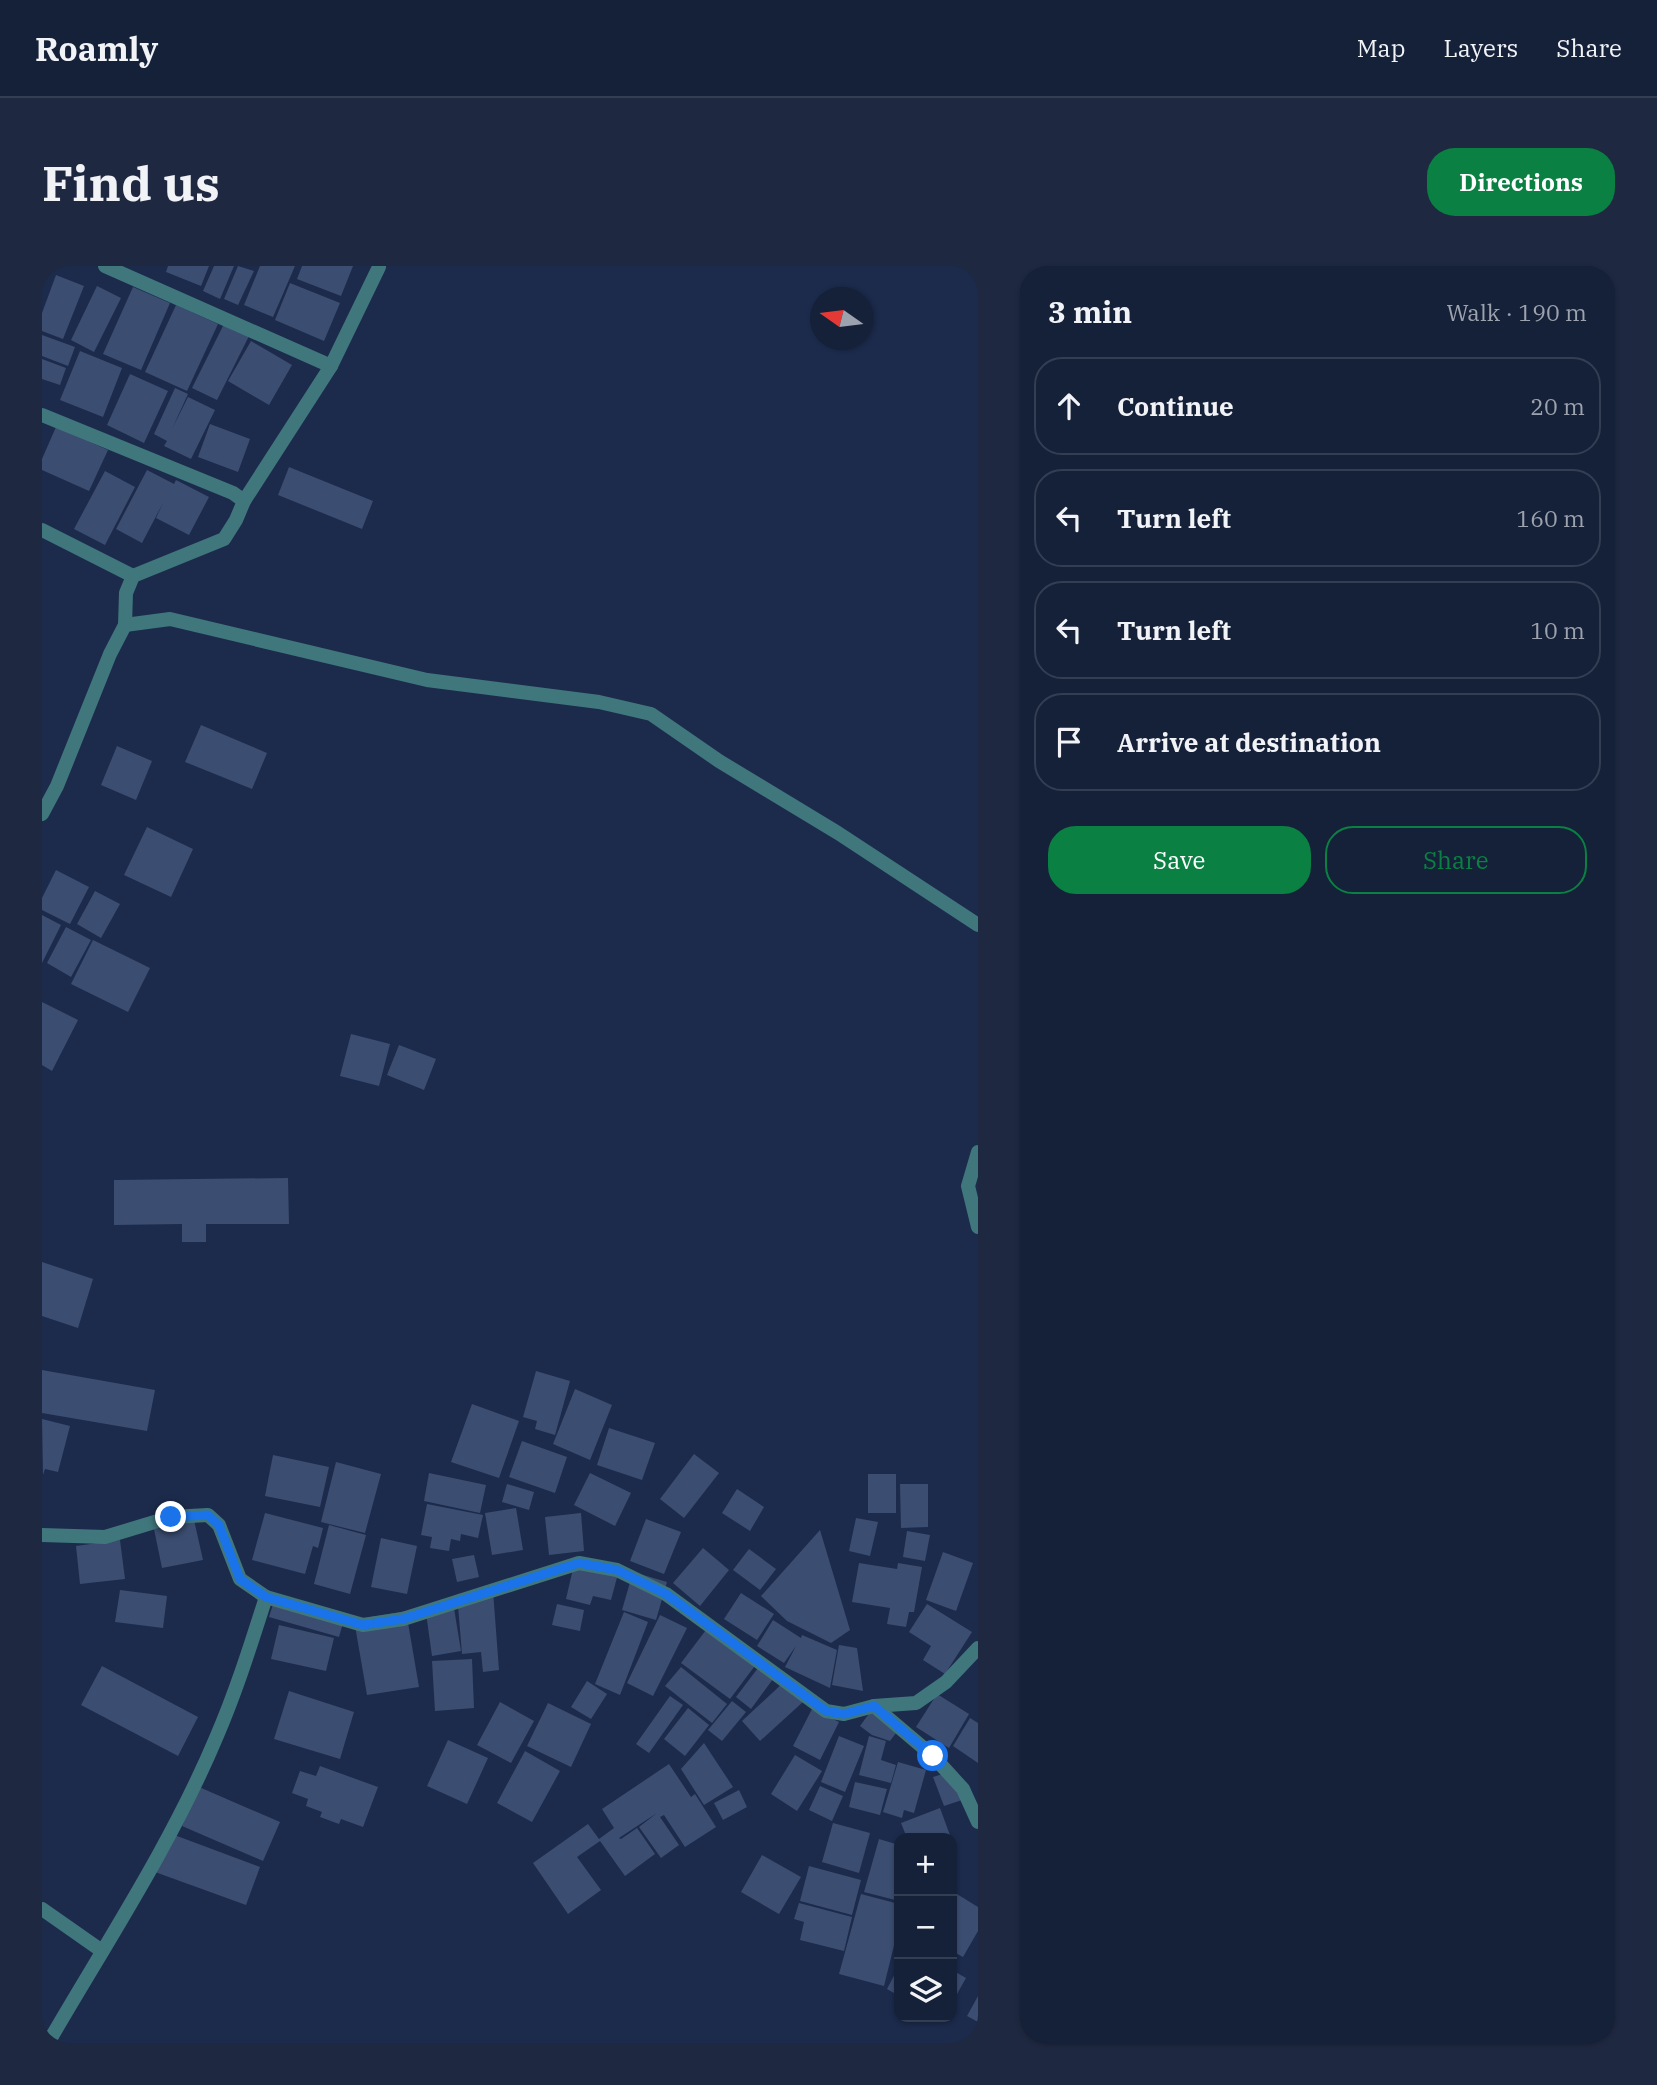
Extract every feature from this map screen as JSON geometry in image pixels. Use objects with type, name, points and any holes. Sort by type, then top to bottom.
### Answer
[{"type":"street","points":[[105,266],[331,366]]},
{"type":"street","points":[[42,814],[57,786],[110,654],[125,625],[126,593],[133,576],[224,539],[244,501],[331,366],[378,266]]},
{"type":"street","points":[[42,415],[233,493],[244,501]]},
{"type":"street","points":[[42,530],[133,576]]},
{"type":"street","points":[[125,625],[170,619],[427,680],[599,702],[651,714],[719,761],[838,833],[978,925]]},
{"type":"street","points":[[978,1152],[968,1186],[978,1227]]},
{"type":"street","points":[[42,1535],[105,1537],[171,1517],[208,1515],[219,1525],[240,1579],[266,1597],[363,1625],[403,1619],[579,1563],[617,1570],[666,1594],[826,1711],[844,1714],[874,1706],[916,1703],[946,1682],[978,1648]]},
{"type":"street","points":[[48,2043],[175,1824],[216,1739],[245,1665],[266,1597]]},
{"type":"street","points":[[874,1706],[933,1756],[955,1780],[963,1789],[978,1822]]},
{"type":"street","points":[[42,1909],[102,1951]]},
{"type":"building","points":[[42,266],[50,266],[42,286]]},
{"type":"building","points":[[168,266],[209,266],[201,286],[166,272]]},
{"type":"building","points":[[214,266],[234,266],[220,299],[203,291]]},
{"type":"building","points":[[238,266],[254,271],[238,305],[224,299]]},
{"type":"building","points":[[260,266],[295,266],[273,317],[244,305]]},
{"type":"building","points":[[302,266],[353,266],[341,296],[297,279]]},
{"type":"building","points":[[56,275],[84,286],[63,339],[42,331],[42,313]]},
{"type":"building","points":[[290,283],[340,303],[324,341],[275,320]]},
{"type":"building","points":[[97,286],[121,298],[94,352],[71,340]]},
{"type":"building","points":[[133,287],[170,303],[141,370],[103,354]]},
{"type":"building","points":[[176,305],[218,324],[187,391],[145,372]]},
{"type":"building","points":[[224,324],[249,336],[217,400],[192,388]]},
{"type":"building","points":[[42,335],[75,347],[68,366],[42,356]]},
{"type":"building","points":[[251,341],[292,365],[269,405],[228,381]]},
{"type":"building","points":[[80,351],[122,368],[103,417],[60,400]]},
{"type":"building","points":[[42,359],[66,368],[60,385],[42,379]]},
{"type":"building","points":[[130,374],[168,391],[144,443],[107,425]]},
{"type":"building","points":[[175,388],[188,394],[172,429],[188,397],[215,410],[191,459],[164,446],[167,441],[154,434]]},
{"type":"building","points":[[210,424],[250,439],[238,472],[198,457]]},
{"type":"building","points":[[56,427],[108,450],[89,491],[42,470],[42,459]]},
{"type":"building","points":[[289,467],[373,501],[362,529],[278,495]]},
{"type":"building","points":[[147,470],[174,484],[176,480],[209,497],[189,535],[156,518],[163,503],[142,543],[116,529]]},
{"type":"building","points":[[105,471],[135,487],[105,545],[74,529]]},
{"type":"building","points":[[201,725],[267,753],[252,789],[185,762]]},
{"type":"building","points":[[117,746],[152,761],[136,800],[101,785]]},
{"type":"building","points":[[147,827],[193,849],[171,897],[124,875]]},
{"type":"building","points":[[56,870],[89,887],[70,924],[42,910],[42,898]]},
{"type":"building","points":[[95,891],[120,904],[101,938],[77,924]]},
{"type":"building","points":[[42,915],[61,925],[42,963]]},
{"type":"building","points":[[66,927],[91,940],[71,977],[47,963]]},
{"type":"building","points":[[93,940],[150,968],[128,1012],[71,984]]},
{"type":"building","points":[[42,1002],[78,1020],[52,1071],[42,1065]]},
{"type":"building","points":[[351,1034],[390,1044],[379,1086],[340,1076]]},
{"type":"building","points":[[399,1045],[436,1059],[424,1090],[387,1075]]},
{"type":"building","points":[[288,1178],[289,1224],[206,1224],[206,1242],[182,1242],[182,1224],[114,1225],[114,1180]]},
{"type":"building","points":[[42,1262],[93,1279],[78,1328],[42,1316]]},
{"type":"building","points":[[42,1370],[155,1390],[147,1431],[42,1413]]},
{"type":"building","points":[[536,1371],[570,1381],[555,1435],[535,1429],[537,1421],[523,1417]]},
{"type":"building","points":[[575,1389],[612,1405],[590,1460],[553,1444]]},
{"type":"building","points":[[472,1404],[519,1421],[499,1478],[451,1462]]},
{"type":"building","points":[[42,1419],[70,1426],[58,1472],[45,1469],[43,1475]]},
{"type":"building","points":[[609,1428],[655,1443],[642,1480],[597,1465]]},
{"type":"building","points":[[522,1441],[567,1457],[555,1493],[509,1477]]},
{"type":"building","points":[[694,1454],[719,1473],[684,1518],[660,1499]]},
{"type":"building","points":[[273,1455],[329,1467],[320,1507],[265,1496]]},
{"type":"building","points":[[336,1462],[381,1474],[365,1533],[321,1522]]},
{"type":"building","points":[[429,1473],[486,1485],[480,1513],[424,1501]]},
{"type":"building","points":[[590,1473],[631,1493],[615,1526],[574,1505]]},
{"type":"building","points":[[868,1474],[896,1474],[896,1513],[868,1513]]},
{"type":"building","points":[[507,1484],[534,1492],[529,1510],[502,1502]]},
{"type":"building","points":[[900,1484],[928,1484],[928,1527],[901,1528]]},
{"type":"building","points":[[737,1489],[764,1507],[750,1531],[722,1513]]},
{"type":"building","points":[[427,1504],[483,1515],[478,1538],[461,1534],[460,1541],[451,1539],[449,1551],[430,1548],[432,1537],[421,1535]]},
{"type":"building","points":[[516,1508],[523,1550],[492,1555],[485,1513]]},
{"type":"building","points":[[265,1513],[323,1528],[318,1548],[313,1546],[305,1574],[252,1560]]},
{"type":"building","points":[[581,1513],[584,1551],[549,1555],[545,1517]]},
{"type":"building","points":[[856,1518],[878,1522],[870,1556],[849,1551]]},
{"type":"building","points":[[646,1519],[681,1532],[664,1574],[630,1561]]},
{"type":"building","points":[[194,1520],[203,1560],[162,1568],[154,1529]]},
{"type":"building","points":[[329,1525],[366,1535],[350,1594],[314,1584]]},
{"type":"building","points":[[820,1530],[850,1630],[831,1643],[787,1621],[761,1596]]},
{"type":"building","points":[[907,1531],[930,1535],[925,1561],[903,1557]]},
{"type":"building","points":[[381,1538],[417,1546],[407,1594],[371,1587]]},
{"type":"building","points":[[120,1540],[125,1579],[80,1584],[76,1546]]},
{"type":"building","points":[[703,1548],[729,1570],[700,1606],[673,1583]]},
{"type":"building","points":[[749,1549],[776,1569],[760,1590],[733,1570]]},
{"type":"building","points":[[943,1552],[973,1563],[956,1611],[926,1600]]},
{"type":"building","points":[[474,1555],[479,1577],[457,1582],[452,1559]]},
{"type":"building","points":[[575,1560],[619,1570],[611,1600],[593,1596],[590,1605],[566,1599]]},
{"type":"building","points":[[859,1563],[897,1569],[898,1563],[922,1567],[914,1612],[909,1612],[906,1627],[887,1624],[890,1608],[852,1602]]},
{"type":"building","points":[[633,1572],[667,1582],[656,1620],[622,1610]]},
{"type":"building","points":[[120,1590],[167,1596],[163,1628],[115,1622]]},
{"type":"building","points":[[493,1591],[499,1670],[483,1672],[481,1652],[462,1654],[457,1594]]},
{"type":"building","points":[[741,1593],[774,1614],[757,1640],[724,1619]]},
{"type":"building","points":[[276,1595],[345,1616],[339,1637],[269,1617]]},
{"type":"building","points":[[453,1602],[461,1651],[432,1656],[425,1606]]},
{"type":"building","points":[[557,1604],[584,1610],[580,1631],[552,1625]]},
{"type":"building","points":[[927,1604],[972,1632],[945,1674],[923,1660],[931,1646],[909,1632]]},
{"type":"building","points":[[406,1611],[419,1687],[367,1695],[354,1620]]},
{"type":"building","points":[[624,1612],[648,1622],[620,1695],[595,1684]]},
{"type":"building","points":[[660,1615],[687,1628],[653,1696],[627,1683]]},
{"type":"building","points":[[773,1620],[801,1638],[802,1635],[837,1650],[830,1688],[785,1667],[796,1646],[784,1663],[757,1646]]},
{"type":"building","points":[[279,1625],[334,1638],[326,1671],[271,1659]]},
{"type":"building","points":[[709,1626],[757,1663],[730,1699],[681,1663]]},
{"type":"building","points":[[839,1645],[857,1648],[863,1691],[832,1685]]},
{"type":"building","points":[[472,1659],[474,1708],[435,1711],[432,1661]]},
{"type":"building","points":[[761,1664],[776,1675],[751,1709],[736,1697]]},
{"type":"building","points":[[102,1666],[198,1717],[178,1756],[81,1705]]},
{"type":"building","points":[[681,1667],[727,1704],[712,1723],[665,1686]]},
{"type":"building","points":[[587,1681],[607,1694],[591,1719],[571,1707]]},
{"type":"building","points":[[785,1681],[804,1701],[760,1741],[742,1721]]},
{"type":"building","points":[[289,1691],[354,1712],[340,1759],[274,1739]]},
{"type":"building","points":[[937,1694],[969,1714],[949,1748],[916,1727]]},
{"type":"building","points":[[670,1696],[683,1705],[649,1753],[636,1744]]},
{"type":"building","points":[[732,1701],[746,1712],[722,1741],[708,1730]]},
{"type":"building","points":[[500,1702],[534,1721],[511,1763],[477,1745]]},
{"type":"building","points":[[548,1703],[591,1724],[571,1767],[527,1746]]},
{"type":"building","points":[[688,1708],[709,1725],[685,1756],[664,1739]]},
{"type":"building","points":[[873,1708],[899,1729],[890,1741],[872,1735],[860,1726]]},
{"type":"building","points":[[812,1709],[839,1722],[820,1760],[793,1746]]},
{"type":"building","points":[[970,1718],[978,1723],[978,1763],[953,1746]]},
{"type":"building","points":[[839,1736],[864,1746],[845,1792],[821,1782]]},
{"type":"building","points":[[869,1736],[886,1741],[881,1760],[896,1765],[891,1783],[859,1775]]},
{"type":"building","points":[[448,1740],[488,1758],[467,1804],[427,1786]]},
{"type":"building","points":[[704,1743],[733,1787],[704,1805],[681,1769]]},
{"type":"building","points":[[525,1751],[560,1771],[532,1822],[497,1803]]},
{"type":"building","points":[[795,1755],[822,1771],[797,1811],[771,1794]]},
{"type":"building","points":[[898,1762],[926,1770],[914,1813],[904,1810],[902,1818],[883,1812]]},
{"type":"building","points":[[669,1764],[691,1797],[695,1794],[716,1827],[685,1847],[664,1815],[660,1817],[679,1845],[661,1858],[639,1827],[657,1813],[619,1838],[637,1828],[655,1854],[625,1876],[600,1841],[577,1857],[601,1890],[568,1914],[533,1863],[588,1824],[599,1839],[614,1828],[602,1809]]},
{"type":"building","points":[[320,1766],[378,1787],[363,1827],[341,1819],[339,1824],[320,1817],[322,1812],[306,1806],[308,1799],[292,1793],[300,1771],[316,1776]]},
{"type":"building","points":[[952,1771],[962,1800],[944,1806],[933,1777]]},
{"type":"building","points":[[855,1782],[887,1789],[880,1815],[849,1807]]},
{"type":"building","points":[[820,1786],[843,1796],[832,1821],[809,1810]]},
{"type":"building","points":[[199,1787],[280,1822],[263,1861],[182,1826]]},
{"type":"building","points":[[739,1790],[747,1807],[723,1820],[714,1803]]},
{"type":"building","points":[[940,1808],[949,1833],[905,1833],[901,1823]]},
{"type":"building","points":[[833,1823],[870,1833],[859,1873],[822,1862]]},
{"type":"building","points":[[169,1833],[260,1867],[246,1905],[155,1872]]},
{"type":"building","points":[[879,1839],[894,1844],[894,1900],[864,1892]]},
{"type":"building","points":[[762,1855],[801,1877],[779,1914],[741,1892]]},
{"type":"building","points":[[809,1866],[861,1880],[852,1915],[800,1901]]},
{"type":"building","points":[[861,1894],[894,1903],[894,1945],[884,1986],[839,1974]]},
{"type":"building","points":[[957,1894],[978,1907],[978,1931],[963,1957],[957,1954]]},
{"type":"building","points":[[799,1903],[852,1917],[844,1951],[800,1940],[804,1922],[794,1919]]},
{"type":"building","points":[[957,1973],[966,1978],[957,1994]]},
{"type":"building","points":[[894,1976],[894,1993],[887,1989]]},
{"type":"building","points":[[978,1996],[978,2022],[967,2016]]},
{"type":"route","points":[[171,1517],[208,1515],[219,1525],[240,1579],[266,1597],[363,1625],[403,1619],[579,1563],[617,1570],[666,1594],[826,1711],[844,1714],[874,1706],[933,1756]]}]
